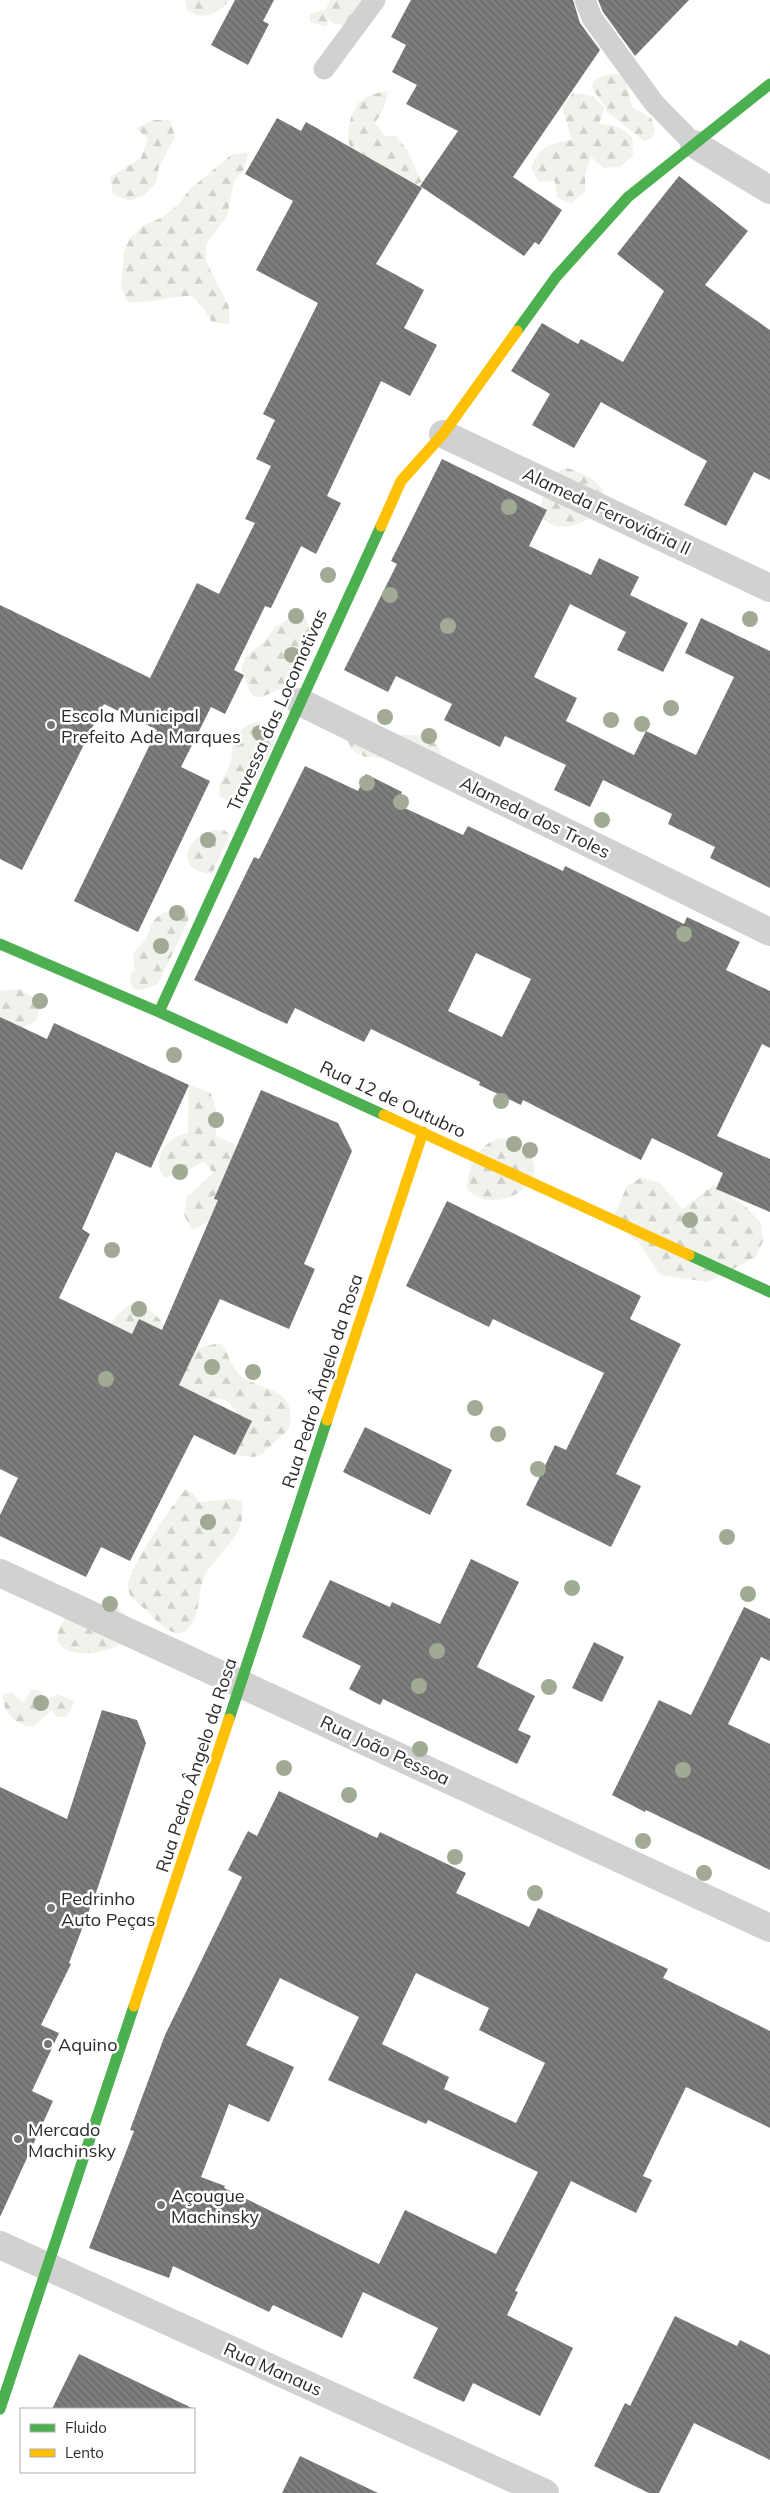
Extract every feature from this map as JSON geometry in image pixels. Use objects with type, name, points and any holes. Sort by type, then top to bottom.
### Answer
[{"type":"main road","name":"Travessa das Locomotivas","points":[[159,1012],[401,480],[443,434],[556,277],[628,197],[770,84]]},
{"type":"main road","name":"Rua 12 de Outubro","points":[[0,944],[159,1012],[770,1292]]},
{"type":"main road","name":"Rua Pedro Ângelo da Rosa","points":[[0,2409],[423,1132]]},
{"type":"street","points":[[694,144],[770,190]]},
{"type":"street","name":"Alameda Ferroviária II","points":[[443,434],[770,588]]},
{"type":"street","name":"Alameda dos Troles","points":[[300,702],[770,932]]},
{"type":"street","name":"Rua João Pessoa","points":[[0,1574],[242,1683],[770,1928]]},
{"type":"street","name":"Rua Manaus","points":[[0,2245],[545,2493]]},
{"type":"lane","points":[[324,69],[374,0]]},
{"type":"lane","points":[[585,0],[592,18],[654,103],[694,144]]},
{"type":"green space","points":[[185,0],[229,0],[220,9],[205,16],[187,11]]},
{"type":"green space","points":[[330,0],[377,0],[344,26],[335,24],[328,19],[327,27],[310,22],[310,14],[326,9]]},
{"type":"green space","points":[[610,74],[619,74],[626,80],[632,107],[651,118],[655,130],[652,138],[644,141],[606,111],[606,107],[593,87],[593,83],[595,80]]},
{"type":"green space","points":[[388,91],[384,108],[375,123],[385,136],[396,136],[407,150],[422,182],[406,188],[354,154],[349,143],[350,122],[357,105],[367,97]]},
{"type":"green space","points":[[573,93],[593,96],[605,108],[599,124],[617,126],[632,137],[633,155],[620,167],[604,168],[591,157],[585,174],[585,191],[572,203],[557,198],[555,181],[539,182],[531,168],[538,154],[546,147],[572,140],[562,107]]},
{"type":"green space","points":[[153,120],[170,120],[175,137],[159,167],[156,183],[144,195],[129,201],[113,194],[110,177],[141,158],[148,139],[136,128]]},
{"type":"green space","points":[[248,152],[245,168],[234,181],[227,216],[206,245],[206,261],[229,307],[229,324],[212,322],[203,307],[192,296],[128,302],[121,287],[124,252],[130,238],[144,225],[161,218],[179,204],[189,190],[231,155]]},
{"type":"green space","points":[[567,468],[593,480],[602,490],[604,504],[595,514],[583,522],[561,527],[546,521],[542,515],[541,507],[543,497],[552,479],[558,472]]},
{"type":"green space","points":[[304,613],[315,645],[307,659],[295,667],[296,676],[293,683],[262,697],[254,697],[249,690],[242,667],[245,658],[265,641],[275,627],[290,618]]},
{"type":"green space","points":[[256,722],[269,725],[277,736],[259,777],[244,782],[227,801],[220,796],[219,786],[231,763],[233,737],[247,725]]},
{"type":"green space","points":[[349,732],[429,736],[441,750],[440,759],[365,757],[351,749],[348,741]]},
{"type":"green space","points":[[214,830],[224,830],[230,835],[212,874],[200,872],[192,867],[188,861],[190,846],[203,834]]},
{"type":"green space","points":[[179,908],[187,910],[189,919],[158,984],[142,990],[133,989],[130,980],[131,972],[135,971],[134,956],[136,949],[149,934],[151,925],[157,917]]},
{"type":"green space","points":[[19,989],[40,1001],[41,1005],[36,1021],[20,1028],[0,1023],[0,991]]},
{"type":"green space","points":[[189,1085],[211,1093],[216,1110],[216,1136],[232,1143],[245,1153],[208,1222],[192,1230],[184,1215],[187,1197],[213,1173],[204,1161],[189,1170],[164,1178],[159,1162],[162,1151],[173,1139],[188,1133]]},
{"type":"green space","points":[[504,1138],[525,1149],[534,1162],[533,1175],[526,1187],[513,1196],[498,1200],[482,1198],[467,1189],[469,1172],[476,1156],[488,1143]]},
{"type":"green space","points":[[642,1177],[661,1184],[682,1209],[714,1185],[746,1207],[761,1223],[763,1241],[756,1257],[708,1282],[660,1275],[639,1243],[612,1221],[627,1186]]},
{"type":"green space","points":[[129,1305],[148,1309],[172,1335],[187,1346],[195,1348],[221,1344],[240,1375],[284,1398],[289,1405],[289,1429],[262,1454],[254,1457],[235,1455],[230,1448],[243,1419],[225,1400],[215,1399],[209,1402],[191,1397],[111,1325],[115,1317]]},
{"type":"green space","points":[[186,1489],[194,1494],[198,1502],[233,1499],[242,1501],[243,1513],[238,1531],[204,1576],[193,1621],[184,1632],[178,1633],[167,1629],[135,1601],[130,1594],[128,1586],[135,1566],[143,1552],[162,1521]]},
{"type":"green space","points":[[93,1602],[116,1607],[129,1618],[125,1641],[103,1651],[77,1653],[67,1650],[60,1644],[58,1635],[62,1623],[71,1610]]},
{"type":"green space","points":[[35,1689],[42,1692],[44,1701],[58,1694],[71,1700],[74,1703],[67,1717],[57,1717],[52,1710],[34,1726],[28,1726],[22,1725],[12,1717],[4,1706],[3,1694],[12,1693],[22,1702],[25,1701],[31,1690]]},
{"type":"building","points":[[235,0],[274,0],[263,21],[269,24],[248,65],[211,45]]},
{"type":"building","points":[[411,0],[573,0],[580,23],[600,50],[513,177],[562,210],[539,245],[535,242],[524,256],[420,186],[458,131],[406,104],[417,85],[392,72],[406,45],[391,37]]},
{"type":"building","points":[[598,0],[689,0],[635,56],[603,12]]},
{"type":"building","points":[[277,118],[301,131],[306,122],[422,188],[376,264],[424,290],[404,328],[437,345],[410,396],[381,381],[327,496],[341,503],[316,554],[301,546],[271,608],[265,606],[234,670],[244,675],[225,714],[211,707],[181,767],[210,781],[138,932],[74,901],[157,730],[104,704],[22,870],[0,859],[0,605],[150,678],[197,583],[219,594],[255,523],[245,519],[271,466],[256,459],[275,420],[263,414],[318,303],[256,270],[293,201],[245,174]]},
{"type":"building","points":[[679,176],[748,231],[705,285],[770,330],[770,480],[754,472],[726,526],[684,505],[707,461],[601,402],[574,448],[532,425],[550,394],[511,371],[542,323],[578,344],[581,339],[623,362],[664,291],[617,254]]},
{"type":"building","points":[[442,459],[547,510],[529,546],[591,575],[599,558],[639,577],[630,595],[688,623],[663,672],[617,650],[626,632],[570,604],[534,677],[577,698],[566,721],[634,755],[646,731],[696,755],[734,677],[685,653],[701,618],[770,651],[770,888],[710,858],[715,847],[668,824],[672,814],[603,780],[590,807],[554,790],[566,765],[505,736],[500,747],[444,720],[452,704],[396,676],[388,692],[344,670],[397,564],[391,561]]},
{"type":"building","points":[[305,766],[358,791],[366,774],[402,792],[396,804],[463,835],[468,826],[563,871],[565,866],[684,924],[687,917],[740,942],[726,970],[770,991],[770,1048],[762,1044],[717,1136],[770,1159],[770,1212],[716,1189],[723,1173],[652,1138],[641,1160],[523,1100],[521,1105],[479,1085],[480,1082],[371,1029],[364,1042],[295,1008],[287,1024],[194,980],[254,857],[259,859]],"holes":[[[476,953],[531,979],[502,1037],[448,1011]]]},
{"type":"building","points":[[0,1017],[47,1039],[54,1023],[189,1085],[151,1168],[116,1152],[82,1229],[90,1234],[59,1298],[132,1334],[139,1319],[162,1330],[218,1200],[214,1199],[261,1090],[338,1123],[352,1151],[304,1264],[315,1269],[289,1329],[220,1299],[179,1385],[252,1421],[235,1455],[194,1435],[130,1561],[101,1547],[86,1577],[0,1536],[0,1515],[18,1478],[0,1469]]},
{"type":"building","points":[[447,1201],[641,1296],[630,1319],[681,1344],[616,1474],[641,1486],[611,1547],[526,1505],[555,1445],[566,1450],[604,1373],[493,1319],[489,1327],[406,1286]]},
{"type":"building","points":[[365,1427],[452,1470],[430,1515],[343,1472]]},
{"type":"building","points":[[471,1559],[519,1582],[477,1667],[535,1696],[518,1730],[531,1736],[517,1764],[383,1699],[380,1705],[349,1689],[361,1666],[302,1637],[330,1580],[390,1607],[392,1602],[440,1624]]},
{"type":"building","points":[[744,1607],[770,1619],[770,1661],[761,1657],[728,1724],[770,1744],[770,1870],[612,1795],[659,1700],[691,1715]]},
{"type":"building","points":[[594,1642],[624,1657],[602,1702],[572,1688]]},
{"type":"building","points":[[102,1710],[137,1720],[146,1743],[98,1887],[69,1963],[71,1964],[41,2025],[59,2033],[32,2091],[53,2101],[0,2217],[0,1787],[67,1819]]},
{"type":"building","points":[[279,1791],[377,1838],[380,1832],[466,1873],[456,1893],[529,1927],[538,1908],[668,1969],[663,1978],[770,2031],[770,2128],[686,2087],[643,2176],[652,2180],[636,2213],[571,2181],[515,2291],[518,2292],[507,2315],[573,2348],[540,2416],[473,2383],[464,2402],[413,2378],[438,2328],[363,2292],[342,2338],[273,2305],[269,2312],[173,2266],[169,2278],[89,2248],[134,2131],[130,2130],[165,2035],[242,1877],[228,1870],[248,1831],[257,1836]],"holes":[[[416,1973],[489,2008],[479,2030],[545,2063],[516,2123],[444,2089],[449,2077],[382,2044]],[[280,1978],[359,2017],[328,2080],[426,2124],[428,2120],[538,2172],[496,2254],[405,2210],[379,2264],[224,2188],[225,2186],[201,2177],[229,2104],[269,2122],[294,2067],[246,2045]]]},
{"type":"building","points":[[675,2316],[737,2346],[740,2340],[770,2355],[770,2460],[694,2423],[659,2493],[649,2493],[594,2466],[625,2403],[630,2406]]},
{"type":"building","points":[[79,2354],[192,2408],[52,2408]]},
{"type":"building","points":[[300,2456],[378,2493],[282,2493]]},
{"type":"traffic: fast","points":[[517,331],[556,277],[628,197],[770,84]]},
{"type":"traffic: fast","points":[[159,1012],[381,526]]},
{"type":"traffic: fast","points":[[0,944],[159,1012],[384,1115]]},
{"type":"traffic: fast","points":[[689,1255],[770,1292]]},
{"type":"traffic: fast","points":[[229,1719],[327,1420]]},
{"type":"traffic: fast","points":[[0,2409],[134,2006]]},
{"type":"traffic: slow","points":[[381,526],[401,481],[443,434],[517,331]]},
{"type":"traffic: slow","points":[[384,1115],[689,1255]]},
{"type":"traffic: slow","points":[[327,1420],[423,1132]]},
{"type":"traffic: slow","points":[[134,2006],[229,1719]]},
{"type":"place","name":"Escola Municipal Prefeito Ade Marques","points":[[51,725]]},
{"type":"place","name":"Pedrinho Auto Peças","points":[[51,1908]]},
{"type":"place","name":"Aquino","points":[[48,2044]]},
{"type":"place","name":"Mercado Machinsky","points":[[18,2139]]},
{"type":"place","name":"Açougue Machinsky","points":[[161,2205]]}]
